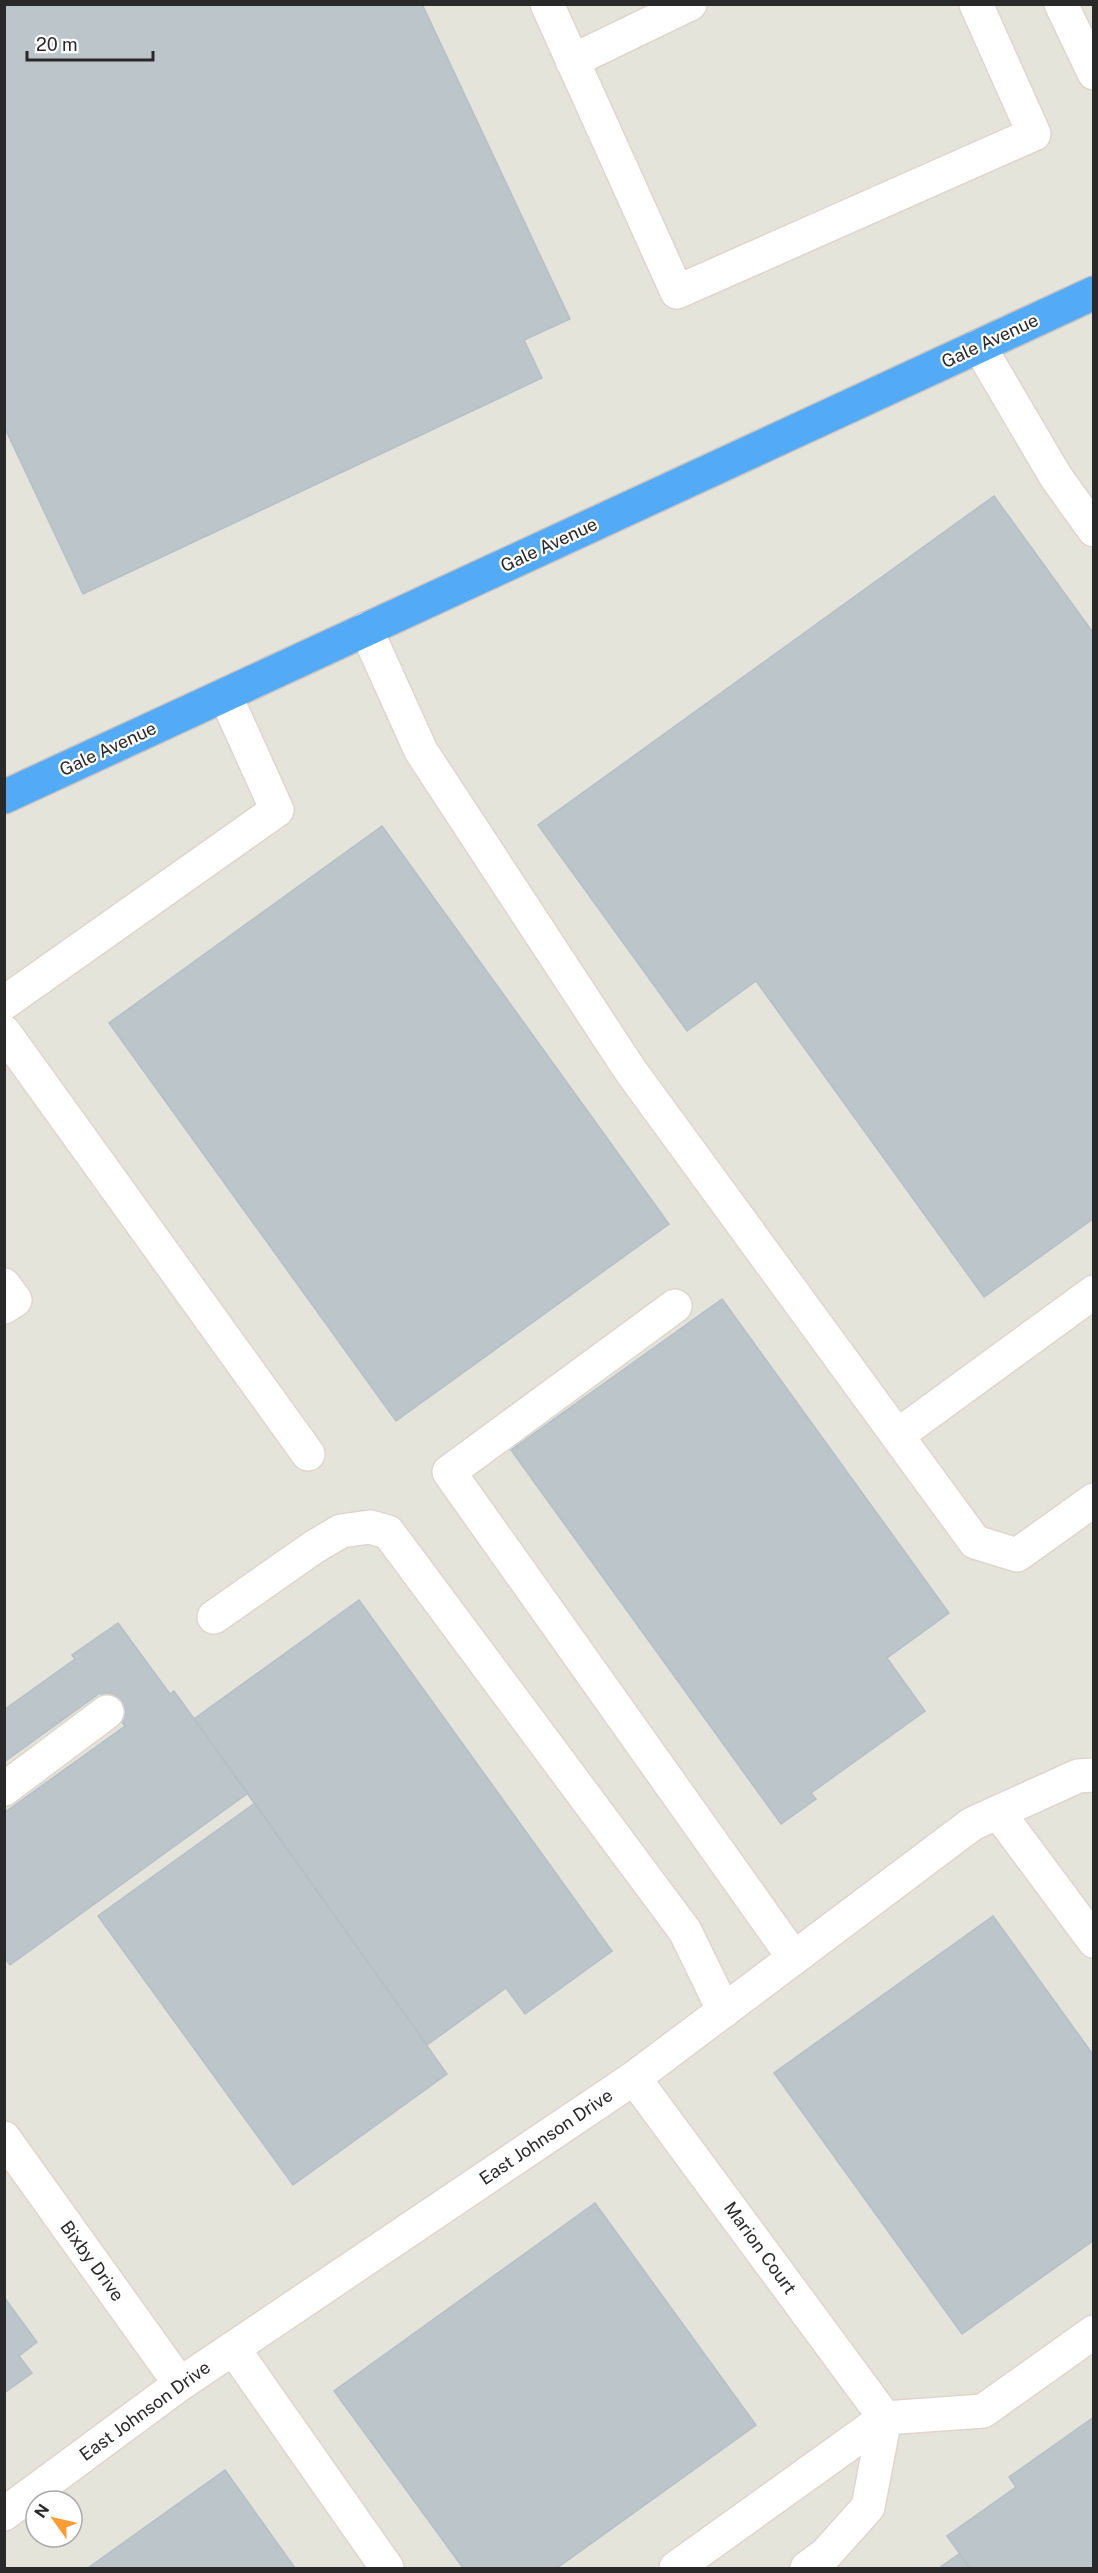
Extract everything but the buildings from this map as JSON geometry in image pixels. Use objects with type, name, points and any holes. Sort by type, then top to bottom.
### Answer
[{"type":"main road","name":"Gale Avenue","points":[[4,797],[1094,293]]},
{"type":"street","points":[[547,4],[677,292],[1034,134],[976,4]]},
{"type":"street","points":[[572,60],[690,4]]},
{"type":"street","points":[[1061,4],[1094,72]]},
{"type":"street","points":[[979,346],[1056,477],[1094,530]]},
{"type":"street","points":[[366,629],[421,751],[630,1070],[975,1542],[1017,1555],[1094,1500]]},
{"type":"street","points":[[4,1003],[277,810],[225,694]]},
{"type":"street","points":[[4,1032],[308,1454]]},
{"type":"street","points":[[4,1285],[15,1300],[4,1307]]},
{"type":"street","points":[[898,1435],[1094,1292]]},
{"type":"street","points":[[675,1306],[449,1472],[794,1958]]},
{"type":"street","points":[[214,1617],[341,1531],[370,1527],[388,1532],[685,1931],[724,2011]]},
{"type":"street","points":[[4,1789],[107,1712]]},
{"type":"street","name":"East Johnson Drive","points":[[4,2514],[180,2384],[634,2078],[972,1824],[1078,1776],[1094,1775]]},
{"type":"street","points":[[998,1812],[1094,1941]]},
{"type":"street","name":"Marion Court","points":[[634,2078],[885,2418]]},
{"type":"street","name":"Bixby Drive","points":[[4,2138],[180,2384]]},
{"type":"street","points":[[676,2568],[885,2418],[983,2411],[1094,2331]]},
{"type":"street","points":[[233,2348],[387,2568]]},
{"type":"street","points":[[807,2568],[826,2554],[868,2507],[885,2418]]},
{"type":"shaded area","points":[[5,5],[1093,5],[1093,2568],[5,2568]]}]
